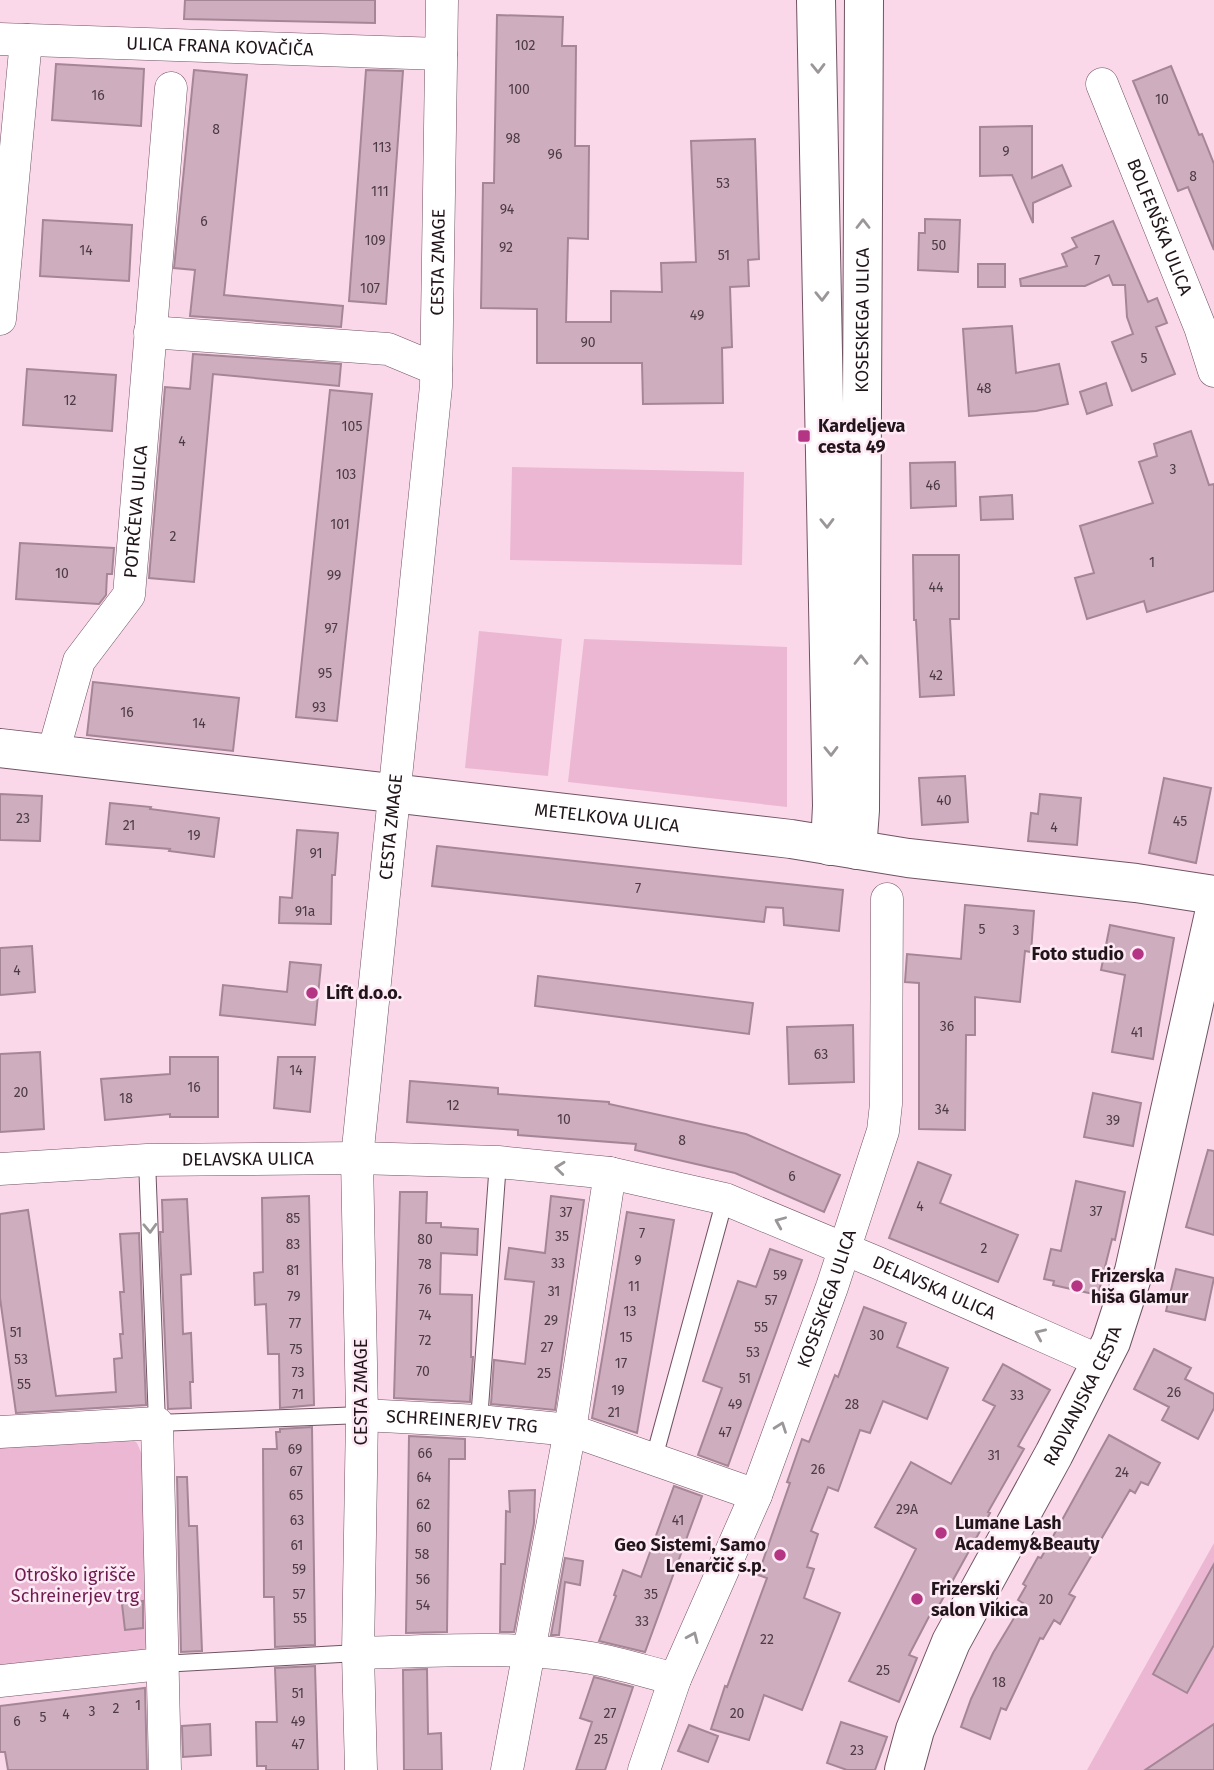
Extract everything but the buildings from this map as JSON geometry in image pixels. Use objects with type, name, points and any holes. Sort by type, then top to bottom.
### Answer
[{"type":"street","name":"CESTA ZMAGE","points":[[361,1770],[358,1653],[362,1415],[357,1157],[436,369],[442,0]]},
{"type":"street","points":[[817,0],[832,793],[844,848]]},
{"type":"street","name":"KOSESKEGA ULICA","points":[[844,848],[860,810],[864,0]]},
{"type":"street","name":"ULICA FRANA KOVAČIČA","points":[[13,39],[441,54]]},
{"type":"street","points":[[0,319],[13,39]]},
{"type":"street","name":"BOLFENŠKA ULICA","points":[[1102,84],[1200,327],[1214,370]]},
{"type":"street","name":"POTRČEVA ULICA","points":[[53,753],[79,661],[129,595],[171,88]]},
{"type":"street","points":[[150,332],[388,349],[436,369]]},
{"type":"street","name":"METELKOVA ULICA","points":[[0,748],[791,839],[908,858],[1136,883],[1214,895]]},
{"type":"street","name":"KOSESKEGA ULICA","points":[[644,1770],[675,1679],[756,1495],[831,1287],[883,1130],[886,1080],[887,899]]},
{"type":"street","name":"RADVANJSKA CESTA","points":[[904,1770],[915,1730],[951,1642],[1111,1342],[1134,1271],[1214,914]]},
{"type":"street","name":"DELAVSKA ULICA","points":[[0,1169],[148,1160],[357,1157],[498,1162],[610,1173],[725,1199],[1102,1362]]},
{"type":"street","points":[[507,1770],[570,1430],[610,1173]]},
{"type":"street","name":"SCHREINERJEV TRG","points":[[362,1415],[479,1421],[570,1430],[756,1495]]},
{"type":"street","points":[[157,1423],[165,1770]]},
{"type":"street","name":"SCHREINERJEV TRG","points":[[0,1432],[157,1423]]},
{"type":"street","points":[[358,1653],[528,1651],[591,1658],[675,1679]]},
{"type":"street","points":[[0,1681],[161,1664]]},
{"type":"lane","points":[[148,1160],[157,1423]]},
{"type":"lane","points":[[479,1421],[498,1162]]},
{"type":"lane","points":[[654,1458],[725,1199]]},
{"type":"lane","name":"SCHREINERJEV TRG","points":[[157,1423],[362,1415]]},
{"type":"lane","points":[[161,1664],[358,1653]]},
{"type":"green space","points":[[512,467],[744,472],[742,565],[510,560]]},
{"type":"green space","points":[[479,631],[562,639],[548,776],[465,768]]},
{"type":"green space","points":[[584,639],[787,647],[787,807],[568,782]]},
{"type":"green space","name":"Otroško igrišče Schreinerjev trg","points":[[128,1436],[137,1443],[143,1457],[147,1648],[138,1652],[0,1671],[0,1446]]},
{"type":"green space","points":[[1214,1543],[1214,1770],[1087,1770]]},
{"type":"place","name":"Kardeljeva cesta 49","points":[[804,436]]},
{"type":"place","name":"Foto studio","points":[[1138,954]]},
{"type":"place","name":"Lift d.o.o.","points":[[312,993]]},
{"type":"place","name":"Frizerska hiša Glamur","points":[[1077,1286]]},
{"type":"place","name":"Lumane Lash Academy&Beauty","points":[[941,1533]]},
{"type":"place","name":"Geo Sistemi, Samo Lenarčič s.p.","points":[[780,1555]]},
{"type":"place","name":"Frizerski salon Vikica","points":[[917,1599]]}]
